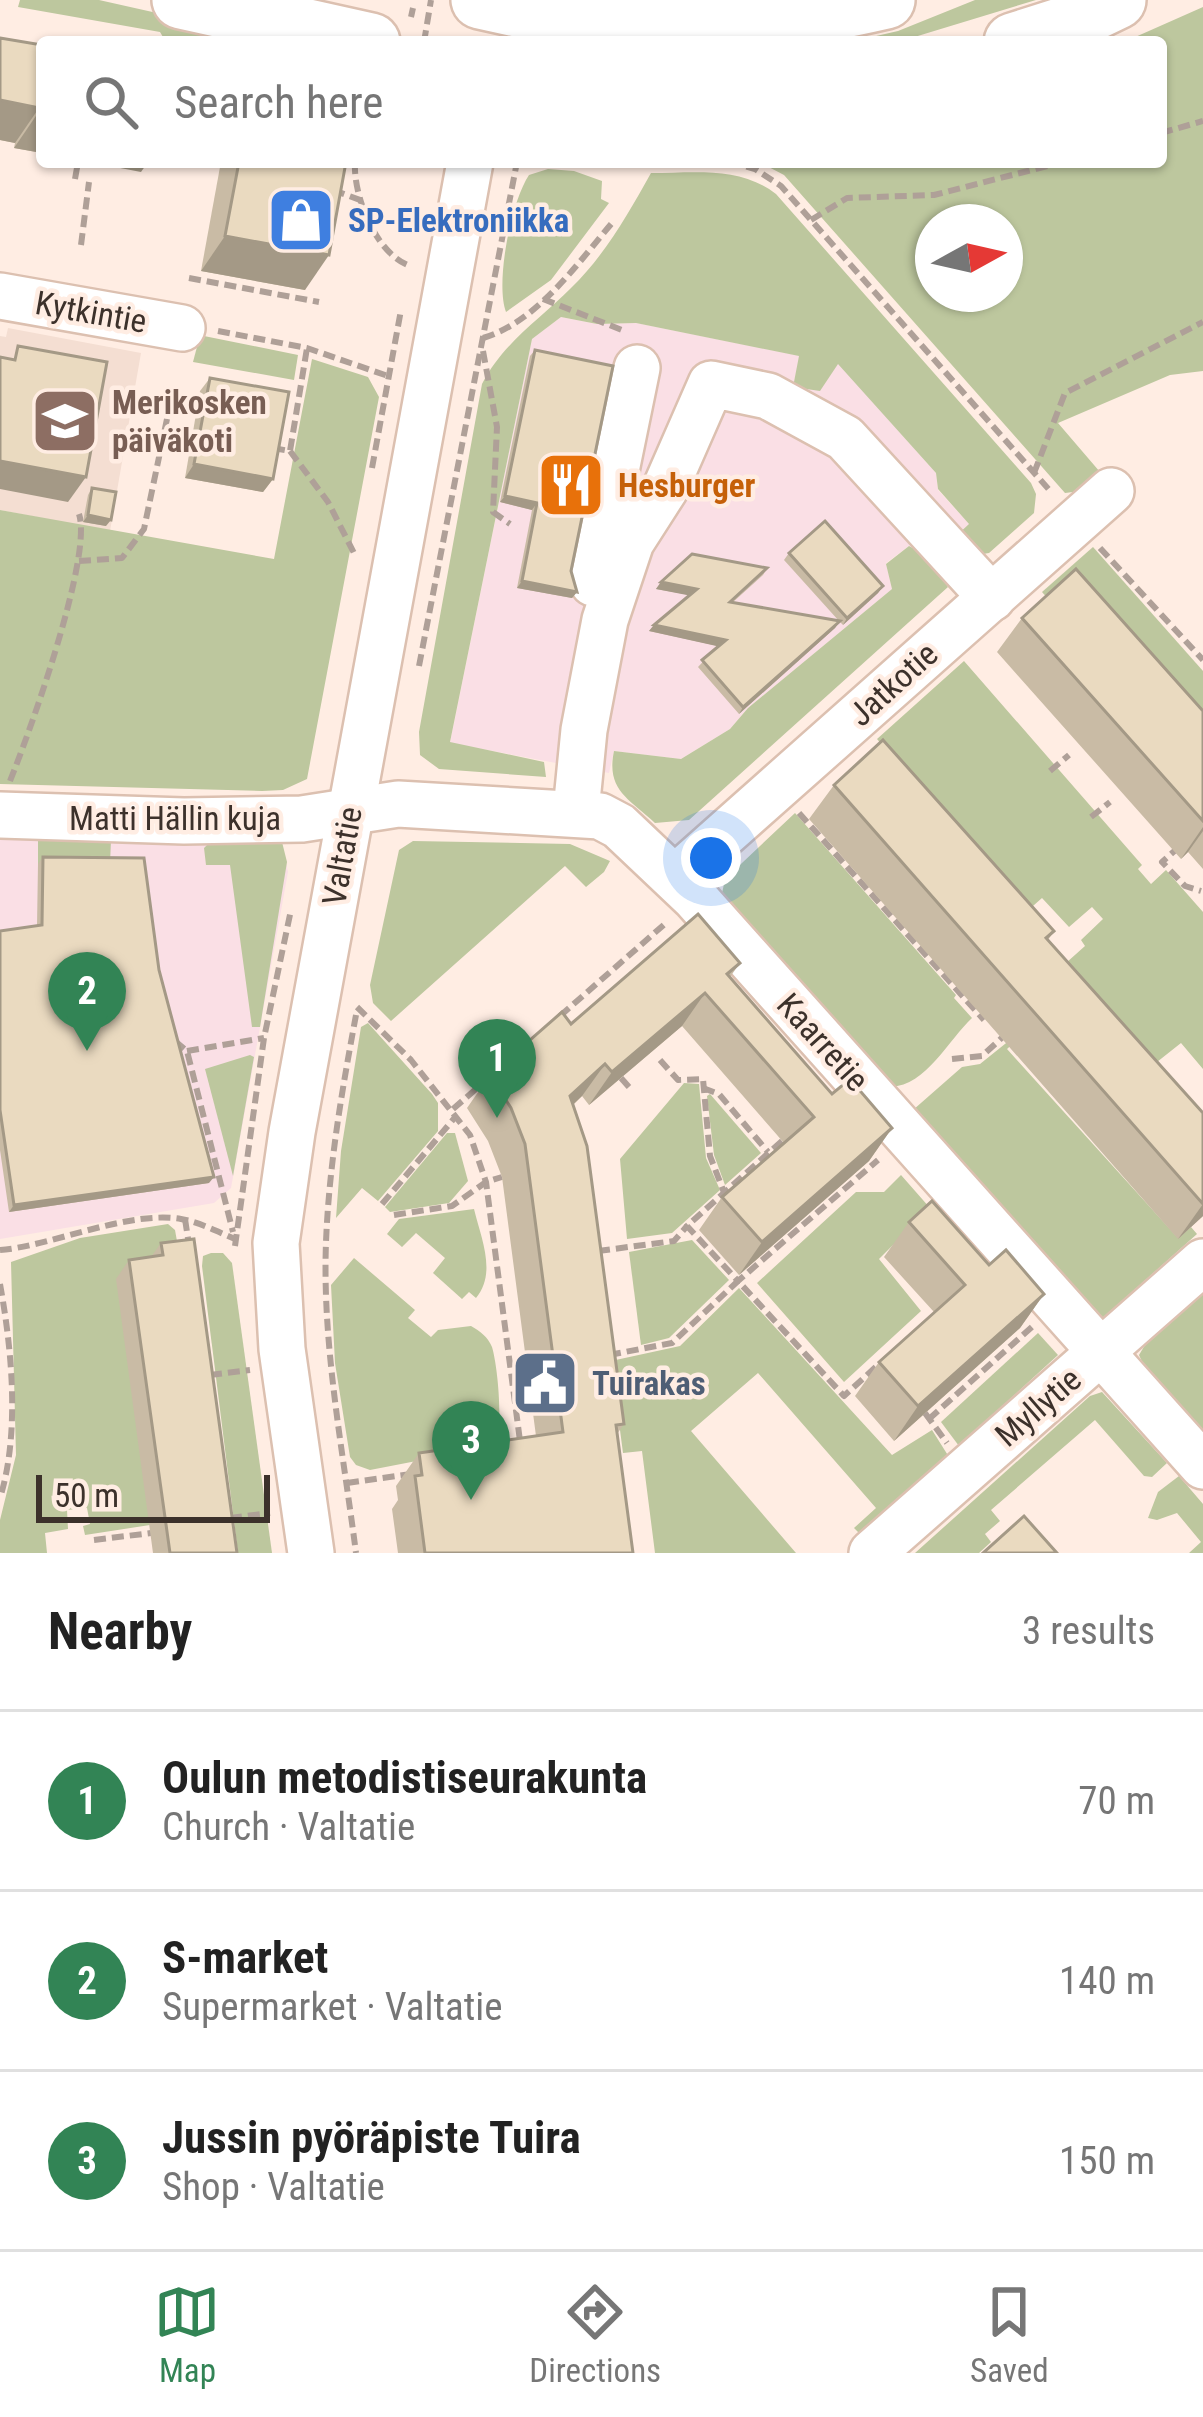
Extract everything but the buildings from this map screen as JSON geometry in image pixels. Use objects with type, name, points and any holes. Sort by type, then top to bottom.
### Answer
[{"type":"main road","points":[[181,0],[379,30]]},
{"type":"main road","points":[[491,11],[698,28],[812,17],[886,0]]},
{"type":"main road","points":[[1038,34],[1118,0]]},
{"type":"main road","points":[[1038,34],[1167,0]]},
{"type":"street","name":"Valtatie","points":[[311,1553],[282,1349],[255,1241],[350,812],[469,168]]},
{"type":"street","name":"Kytkintie","points":[[0,296],[182,328]]},
{"type":"street","points":[[604,620],[592,580],[629,349]]},
{"type":"street","points":[[576,812],[584,730],[604,620],[631,542],[665,489],[711,384],[768,396],[845,438],[992,598]]},
{"type":"street","name":"Jatkotie","points":[[677,895],[1075,520],[1112,491]]},
{"type":"street","name":"Matti Hällin kuja","points":[[3,802],[184,821],[302,819],[350,812]]},
{"type":"street","name":"Kaarretie","points":[[350,812],[398,804],[576,812],[600,816],[619,826],[677,895],[1203,1466]]},
{"type":"street","name":"Myllytie","points":[[872,1553],[1203,1262]]},
{"type":"path","points":[[425,36],[431,0]]},
{"type":"path","points":[[1167,131],[1203,121]]},
{"type":"path","points":[[75,179],[77,168]]},
{"type":"path","points":[[356,168],[363,201],[387,254],[410,266]]},
{"type":"path","points":[[416,685],[515,168]]},
{"type":"path","points":[[751,168],[781,186],[1203,660]]},
{"type":"path","points":[[811,220],[848,198],[934,195],[1040,168]]},
{"type":"path","points":[[81,245],[89,182]]},
{"type":"path","points":[[333,190],[363,201]]},
{"type":"path","points":[[483,343],[543,299],[612,223]]},
{"type":"path","points":[[188,278],[319,302]]},
{"type":"path","points":[[543,299],[577,315],[605,320],[629,349]]},
{"type":"path","points":[[1034,473],[1065,393],[1203,322]]},
{"type":"path","points":[[182,328],[201,327],[307,348],[388,376]]},
{"type":"path","points":[[483,343],[497,427],[493,512],[511,524]]},
{"type":"path","points":[[290,451],[307,348]]},
{"type":"path","points":[[79,561],[122,559],[144,529],[172,395]]},
{"type":"path","points":[[271,448],[290,451],[328,502],[356,557]]},
{"type":"path","points":[[3,802],[31,730],[79,561],[83,526],[79,514]]},
{"type":"path","points":[[1050,771],[1069,755]]},
{"type":"path","points":[[1091,818],[1110,802]]},
{"type":"path","points":[[802,817],[984,1020]]},
{"type":"path","points":[[1189,838],[1162,862],[1186,886],[1201,891]]},
{"type":"path","points":[[548,1026],[677,895]]},
{"type":"path","points":[[356,1553],[332,1361],[326,1246],[332,1147],[360,988]]},
{"type":"path","points":[[357,1007],[411,1060],[470,1135],[486,1182],[520,1445]]},
{"type":"path","points":[[952,1060],[982,1056],[1012,1029]]},
{"type":"path","points":[[213,1032],[215,1046]]},
{"type":"path","points":[[187,1052],[263,1038]]},
{"type":"path","points":[[174,1039],[187,1052],[205,1122],[255,1241]]},
{"type":"path","points":[[659,1060],[678,1080],[703,1079],[710,1156],[723,1193],[732,1202]]},
{"type":"path","points":[[382,1204],[455,1112],[501,1073]]},
{"type":"path","points":[[621,1078],[629,1088]]},
{"type":"path","points":[[703,1088],[719,1094],[777,1162]]},
{"type":"path","points":[[194,1126],[205,1122]]},
{"type":"path","points":[[594,1252],[674,1241],[782,1141]]},
{"type":"path","points":[[607,1355],[672,1343],[890,1149]]},
{"type":"path","points":[[394,1215],[452,1206],[486,1182],[502,1177]]},
{"type":"path","points":[[0,1250],[76,1231],[167,1217],[255,1241],[326,1246]]},
{"type":"path","points":[[185,1219],[191,1264]]},
{"type":"path","points":[[687,1226],[844,1396],[880,1362],[886,1368]]},
{"type":"path","points":[[500,1283],[516,1281]]},
{"type":"path","points":[[0,1284],[9,1369],[10,1454],[0,1498]]},
{"type":"path","points":[[929,1419],[990,1359],[1040,1320]]},
{"type":"path","points":[[508,1345],[524,1342]]},
{"type":"path","points":[[207,1384],[206,1375],[252,1370]]},
{"type":"path","points":[[517,1406],[532,1404]]},
{"type":"path","points":[[347,1483],[412,1474]]},
{"type":"path","points":[[228,1531],[226,1518],[271,1513]]},
{"type":"path","points":[[94,1540],[151,1533]]},
{"type":"shaded area","points":[[561,317],[597,324],[636,323],[800,356],[793,386],[838,363],[936,473],[938,490],[970,525],[930,557],[909,546],[886,563],[892,589],[748,708],[730,729],[681,759],[614,751],[609,773],[450,743],[532,339]]},
{"type":"shaded area","name":"Merikosken päiväkoti","points":[[8,328],[141,353],[110,531],[0,510],[0,336],[6,337]]},
{"type":"shaded area","points":[[0,831],[281,838],[288,872],[231,1188],[214,1203],[0,1239]]},
{"type":"green space","points":[[20,0],[99,0],[255,35],[162,36],[18,7]]},
{"type":"green space","points":[[975,0],[1036,0],[918,36],[876,36]]},
{"type":"green space","points":[[1203,7],[1203,371],[1170,375],[1058,423],[1100,472],[1081,491],[1065,493],[784,175],[771,168],[1167,168],[1167,36],[1138,36]]},
{"type":"green space","points":[[548,169],[574,171],[602,181],[601,199],[609,203],[551,280],[506,312],[502,282],[516,204],[529,175]]},
{"type":"green space","points":[[651,173],[732,175],[776,194],[1031,483],[1036,494],[1034,513],[989,553],[977,555],[955,537],[969,524],[938,489],[936,473],[838,364],[820,391],[793,387],[799,356],[636,323],[597,324],[561,317],[532,339],[450,742],[544,762],[546,777],[439,769],[420,755],[419,732],[482,384],[511,344],[595,262]]},
{"type":"green space","points":[[204,336],[298,355],[294,380],[193,362]]},
{"type":"green space","points":[[312,359],[368,377],[379,397],[307,779],[283,790],[262,791],[0,784],[0,510],[274,559]]},
{"type":"green space","points":[[909,546],[930,557],[948,587],[689,820],[655,823],[621,792],[613,775],[614,751],[681,759],[730,729],[748,708],[892,589],[886,564]]},
{"type":"green space","points":[[1093,547],[1203,671],[1203,773],[1042,592]]},
{"type":"green space","points":[[964,661],[1142,865],[1138,869],[1151,884],[1166,870],[1203,912],[1203,1069],[1181,1043],[1157,1062],[1057,971],[1085,946],[1081,940],[1103,919],[1092,907],[1069,927],[1042,898],[1025,913],[877,739]]},
{"type":"green space","points":[[795,813],[972,1018],[923,1073],[899,1086],[885,1086],[720,903],[725,879]]},
{"type":"green space","points":[[42,833],[111,840],[110,864],[38,864]]},
{"type":"green space","points":[[215,837],[281,838],[287,862],[260,1027],[252,1027],[230,865],[206,865],[204,848]]},
{"type":"green space","points":[[413,841],[570,844],[610,861],[586,887],[565,866],[391,1021],[373,1003],[370,985],[399,850]]},
{"type":"green space","points":[[368,1023],[438,1103],[438,1131],[378,1201],[362,1188],[336,1218],[341,1151],[361,1027]]},
{"type":"green space","points":[[1024,1033],[1007,1049],[1178,1238],[1191,1227],[1197,1234],[1104,1317],[1097,1318],[913,1110],[962,1067],[980,1064]]},
{"type":"green space","points":[[254,1057],[233,1176],[205,1069]]},
{"type":"green space","points":[[684,1083],[699,1084],[706,1158],[720,1190],[672,1233],[627,1239],[620,1159]]},
{"type":"green space","points":[[710,1094],[761,1153],[725,1185],[714,1155]]},
{"type":"green space","points":[[447,1133],[455,1133],[468,1181],[449,1203],[390,1212],[385,1207]]},
{"type":"green space","points":[[901,1175],[930,1208],[879,1259],[921,1311],[844,1382],[757,1283],[856,1192],[884,1192]]},
{"type":"green space","points":[[474,1209],[486,1255],[486,1278],[476,1298],[469,1292],[462,1299],[433,1273],[445,1258],[416,1233],[402,1247],[387,1234],[399,1219]]},
{"type":"green space","points":[[168,1224],[175,1230],[180,1258],[150,1525],[85,1535],[83,1526],[90,1524],[87,1508],[67,1510],[68,1529],[45,1533],[47,1553],[0,1553],[0,1520],[16,1455],[11,1262],[80,1238]]},
{"type":"green space","points":[[692,1240],[729,1280],[669,1338],[641,1345],[629,1252]]},
{"type":"green space","points":[[223,1253],[232,1263],[272,1553],[238,1553],[202,1266],[203,1256]]},
{"type":"green space","points":[[354,1258],[415,1310],[408,1318],[431,1337],[438,1330],[471,1326],[488,1340],[499,1398],[494,1446],[370,1470],[350,1457],[335,1363],[331,1285]]},
{"type":"green space","points":[[739,1288],[892,1455],[932,1430],[949,1457],[862,1536],[854,1528],[876,1508],[758,1373],[691,1431],[796,1553],[655,1553],[642,1451],[623,1453],[611,1361],[680,1346]]},
{"type":"green space","points":[[1203,1294],[1203,1433],[1145,1368],[1139,1355]]},
{"type":"green space","points":[[1038,1333],[1058,1355],[959,1446],[941,1422]]},
{"type":"green space","points":[[1102,1392],[1167,1463],[1152,1477],[1144,1476],[1095,1420],[991,1510],[1000,1521],[985,1534],[991,1542],[979,1553],[915,1553],[1090,1396]]},
{"type":"green space","points":[[1179,1476],[1203,1504],[1203,1553],[1189,1553],[1201,1542],[1177,1513],[1148,1518],[1158,1492]]},
{"type":"place","name":"SP-Elektroniikka","points":[[301,220]]},
{"type":"place","name":"Merikosken päiväkoti","points":[[65,421]]},
{"type":"place","name":"Hesburger","points":[[571,485]]},
{"type":"place","name":"S-market","points":[[87,1051]]},
{"type":"place","name":"Oulun metodistiseurakunta","points":[[497,1118]]},
{"type":"place","name":"Tuirakas","points":[[545,1383]]},
{"type":"place","name":"Jussin pyöräpiste Tuira","points":[[471,1500]]}]
